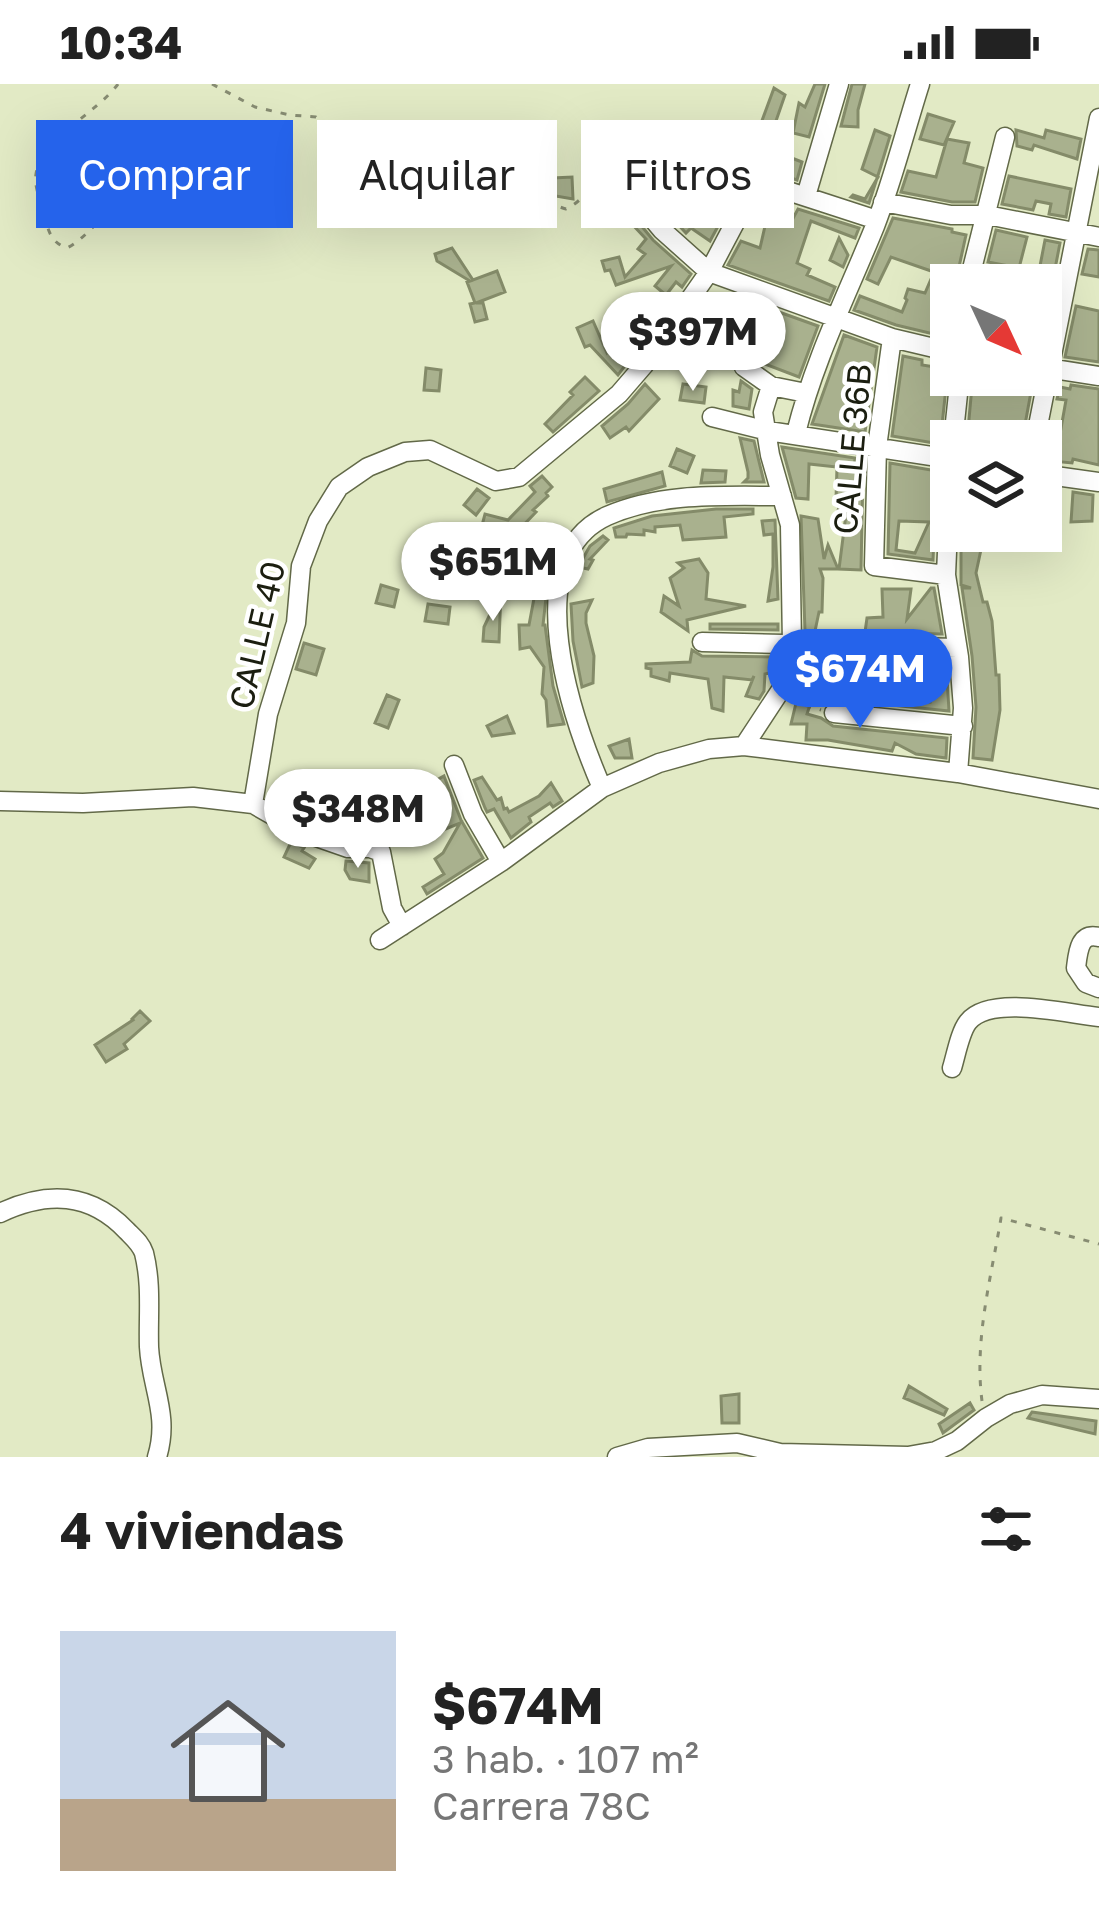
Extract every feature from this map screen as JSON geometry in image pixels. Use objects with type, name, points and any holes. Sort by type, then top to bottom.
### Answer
[{"type":"street","points":[[806,196],[839,84]]},
{"type":"street","points":[[796,433],[834,317],[880,211],[920,84]]},
{"type":"street","points":[[1062,293],[1099,118]]},
{"type":"street","points":[[974,264],[1005,137]]},
{"type":"street","points":[[709,272],[757,182],[880,211],[987,214],[1099,237]]},
{"type":"street","points":[[660,228],[709,272],[892,338],[930,345]]},
{"type":"street","name":"CALLE 40","points":[[253,804],[268,714],[296,623],[301,566],[318,521],[339,487],[368,467],[405,452],[430,450],[496,481],[519,477],[619,394],[671,330],[709,272]]},
{"type":"street","points":[[768,294],[744,367],[771,386],[806,393]]},
{"type":"street","name":"CALLE 36B","points":[[892,338],[877,447],[874,566],[946,575]]},
{"type":"street","points":[[1062,371],[1099,376]]},
{"type":"street","points":[[744,746],[786,682],[792,644],[790,525],[763,412],[771,386]]},
{"type":"street","points":[[717,418],[930,456]]},
{"type":"street","points":[[1062,477],[1099,482]]},
{"type":"street","points":[[602,788],[565,679],[557,616],[559,584],[568,556],[584,531],[629,508],[697,497],[782,496]]},
{"type":"street","points":[[947,552],[963,726],[958,772]]},
{"type":"street","points":[[702,642],[958,648]]},
{"type":"street","points":[[834,713],[963,726]]},
{"type":"street","points":[[380,940],[501,862],[602,788],[709,749],[744,746],[958,772],[1099,799]]},
{"type":"street","points":[[454,765],[473,814],[501,862]]},
{"type":"street","points":[[0,801],[193,797],[253,804],[302,832],[348,848],[381,852],[392,908],[402,926]]},
{"type":"street","points":[[1099,937],[1084,938],[1076,968],[1086,983],[1099,988]]},
{"type":"street","points":[[952,1068],[967,1022],[984,1010],[1002,1006],[1099,1017]]},
{"type":"street","points":[[0,1214],[24,1202],[51,1198],[94,1204],[142,1246],[149,1278],[149,1351],[164,1437],[158,1457]]},
{"type":"street","points":[[617,1457],[648,1448],[737,1443],[780,1453],[908,1456],[957,1441],[1010,1404],[1042,1395],[1099,1399]]},
{"type":"path","points":[[79,120],[118,84]]},
{"type":"path","points":[[212,84],[255,107],[316,116],[448,219],[495,214],[510,193],[566,209],[581,200]]},
{"type":"path","points":[[48,228],[51,238],[67,248],[94,228]]},
{"type":"path","points":[[786,682],[788,697],[795,704],[834,713]]},
{"type":"path","points":[[986,1418],[979,1380],[982,1329],[1001,1218],[1099,1244]]},
{"type":"building","points":[[815,84],[825,84],[809,137],[794,133],[799,103],[805,107]]},
{"type":"building","points":[[852,84],[865,84],[858,127],[841,126]]},
{"type":"building","points":[[774,88],[785,95],[776,120],[762,120]]},
{"type":"building","points":[[928,114],[954,122],[944,145],[920,139]]},
{"type":"building","points":[[875,130],[890,136],[877,177],[862,169]]},
{"type":"building","points":[[1016,130],[1044,138],[1046,130],[1081,139],[1077,159],[1034,145],[1032,150],[1017,146]]},
{"type":"building","points":[[947,139],[969,143],[964,163],[983,168],[975,202],[901,192],[908,171],[936,177]]},
{"type":"building","points":[[794,159],[802,162],[794,179]]},
{"type":"building","points":[[1009,176],[1071,189],[1066,217],[1049,214],[1051,204],[1036,201],[1033,210],[1002,204]]},
{"type":"building","points":[[572,177],[573,199],[557,196],[557,178]]},
{"type":"building","points":[[877,179],[869,203],[851,197],[865,199]]},
{"type":"building","points":[[798,209],[859,228],[855,238],[811,221],[797,263],[810,269],[807,275],[835,287],[829,301],[728,265],[741,241],[760,248],[765,228],[794,228]]},
{"type":"building","points":[[893,218],[966,235],[960,264],[930,264],[930,271],[891,257],[878,284],[867,279]]},
{"type":"building","points":[[636,228],[643,228],[691,274],[682,287],[676,282],[666,295],[655,286],[671,266],[616,285],[610,270],[605,271],[602,261],[619,257],[625,277],[645,254],[638,249],[646,239]]},
{"type":"building","points":[[691,228],[717,228],[710,241]]},
{"type":"building","points":[[996,230],[1027,237],[1020,264],[988,262]]},
{"type":"building","points":[[839,238],[848,255],[843,267],[830,260]]},
{"type":"building","points":[[1045,240],[1060,243],[1056,264],[1040,264]]},
{"type":"building","points":[[452,248],[473,280],[497,271],[505,292],[476,303],[483,303],[487,319],[475,322],[470,281],[437,261],[435,254]]},
{"type":"building","points":[[1088,249],[1099,250],[1099,277],[1082,274]]},
{"type":"building","points":[[930,281],[930,333],[854,310],[860,296],[902,312],[908,289],[925,293]]},
{"type":"building","points":[[621,300],[655,326],[618,375],[590,345],[585,347],[577,328],[593,321],[607,353],[613,347],[617,351],[636,337]]},
{"type":"building","points":[[1076,306],[1099,311],[1099,362],[1065,357]]},
{"type":"building","points":[[779,312],[818,326],[799,377],[760,362]]},
{"type":"building","points":[[740,316],[746,318],[735,352],[718,345],[724,329],[735,331]]},
{"type":"building","points":[[844,335],[877,347],[865,432],[812,424]]},
{"type":"building","points":[[903,356],[922,360],[922,365],[930,366],[930,396],[945,396],[943,420],[930,420],[930,442],[892,436]]},
{"type":"building","points":[[426,368],[441,370],[439,391],[424,390]]},
{"type":"building","points":[[585,377],[599,391],[553,432],[545,424]]},
{"type":"building","points":[[741,381],[752,389],[749,409],[733,406],[733,390],[739,392]]},
{"type":"building","points":[[645,384],[659,399],[629,431],[626,427],[610,438],[602,426]]},
{"type":"building","points":[[683,384],[706,387],[704,403],[680,400]]},
{"type":"building","points":[[1071,385],[1099,389],[1099,465],[1073,459],[1062,462],[1066,400],[1057,399],[1062,387],[1070,389]]},
{"type":"building","points":[[971,396],[1030,396],[1026,420],[969,420]]},
{"type":"building","points":[[740,438],[754,441],[764,482],[744,482],[748,472]]},
{"type":"building","points":[[782,447],[855,458],[854,471],[863,473],[861,570],[839,569],[846,514],[837,514],[841,500],[836,499],[837,467],[809,464],[808,499],[796,498]]},
{"type":"building","points":[[677,449],[694,456],[687,473],[670,466]]},
{"type":"building","points":[[890,463],[930,470],[933,560],[888,554]],"holes":[[[899,521],[929,522],[915,553],[896,550]]]},
{"type":"building","points":[[703,470],[726,471],[725,482],[701,483]]},
{"type":"building","points":[[662,472],[665,486],[607,502],[604,489]]},
{"type":"building","points":[[542,476],[552,487],[548,496],[515,534],[560,545],[551,560],[528,555],[528,550],[503,547],[505,539],[480,533],[485,514],[508,520],[535,492],[530,486]]},
{"type":"building","points":[[477,489],[489,498],[476,515],[464,505]]},
{"type":"building","points":[[1073,492],[1093,495],[1092,521],[1071,522]]},
{"type":"building","points":[[753,509],[753,514],[724,517],[726,537],[683,540],[680,525],[616,537],[614,528],[652,516]]},
{"type":"building","points":[[801,516],[818,519],[824,559],[828,545],[838,569],[820,569],[822,612],[815,631],[805,631]]},
{"type":"building","points":[[775,520],[778,599],[768,601],[773,534],[764,535],[762,521]]},
{"type":"building","points":[[603,536],[608,540],[590,559],[588,569],[578,567],[590,546]]},
{"type":"building","points":[[961,552],[980,552],[976,573],[992,621],[999,675],[1000,710],[992,760],[973,758],[976,707],[962,588],[971,588],[961,585]]},
{"type":"building","points":[[699,559],[708,573],[706,599],[746,606],[687,620],[688,631],[661,612],[664,596],[679,606],[670,578],[684,568],[678,563]]},
{"type":"building","points":[[527,577],[548,580],[543,625],[564,724],[548,726],[542,694],[544,667],[530,647],[520,649],[519,625],[529,625],[535,593],[525,592]]},
{"type":"building","points":[[381,585],[398,590],[394,607],[376,603]]},
{"type":"building","points":[[931,588],[942,634],[865,632],[867,618],[883,617],[882,589],[911,589],[907,619]]},
{"type":"building","points":[[501,591],[499,642],[483,641],[484,627]]},
{"type":"building","points":[[592,600],[586,623],[594,656],[593,683],[582,687],[571,604]]},
{"type":"building","points":[[428,604],[450,607],[448,624],[425,621]]},
{"type":"building","points":[[710,624],[778,624],[778,630],[710,629]]},
{"type":"building","points":[[304,643],[324,649],[316,675],[296,669]]},
{"type":"building","points":[[692,650],[702,656],[776,657],[774,672],[765,674],[759,699],[746,696],[754,676],[752,680],[724,677],[723,711],[712,708],[708,679],[670,673],[669,681],[651,676],[651,669],[646,668],[646,664],[690,662]]},
{"type":"building","points":[[844,659],[946,661],[949,711],[862,702],[862,677],[841,675]],"holes":[[[905,681],[930,681],[930,702],[902,704]]]},
{"type":"building","points":[[800,681],[817,684],[807,714],[833,726],[947,738],[946,758],[916,754],[895,743],[892,751],[806,740],[807,724],[791,724],[797,699],[792,698]]},
{"type":"building","points":[[387,695],[399,700],[388,728],[375,723]]},
{"type":"building","points":[[507,716],[514,733],[492,736],[487,726]]},
{"type":"building","points":[[629,739],[632,758],[615,758],[609,746]]},
{"type":"building","points":[[444,776],[483,858],[427,894],[423,887],[444,874],[435,859],[460,823],[414,842],[409,829],[426,822],[428,828],[446,813],[435,781]]},
{"type":"building","points":[[482,777],[509,812],[539,796],[551,783],[562,801],[529,817],[531,822],[511,838],[494,809],[487,812],[485,808],[474,780]]},
{"type":"building","points":[[343,812],[378,820],[377,836],[337,830]]},
{"type":"building","points":[[291,842],[315,859],[309,868],[284,857]]},
{"type":"building","points":[[346,861],[369,863],[369,882],[350,879]]},
{"type":"building","points":[[140,1011],[150,1021],[124,1044],[127,1049],[106,1062],[95,1045]]},
{"type":"building","points":[[909,1386],[947,1409],[944,1415],[904,1398]]},
{"type":"building","points":[[739,1394],[739,1423],[722,1423],[721,1396]]},
{"type":"building","points":[[970,1403],[974,1410],[943,1433],[939,1424]]},
{"type":"building","points":[[1032,1412],[1096,1421],[1095,1434],[1028,1418]]}]
